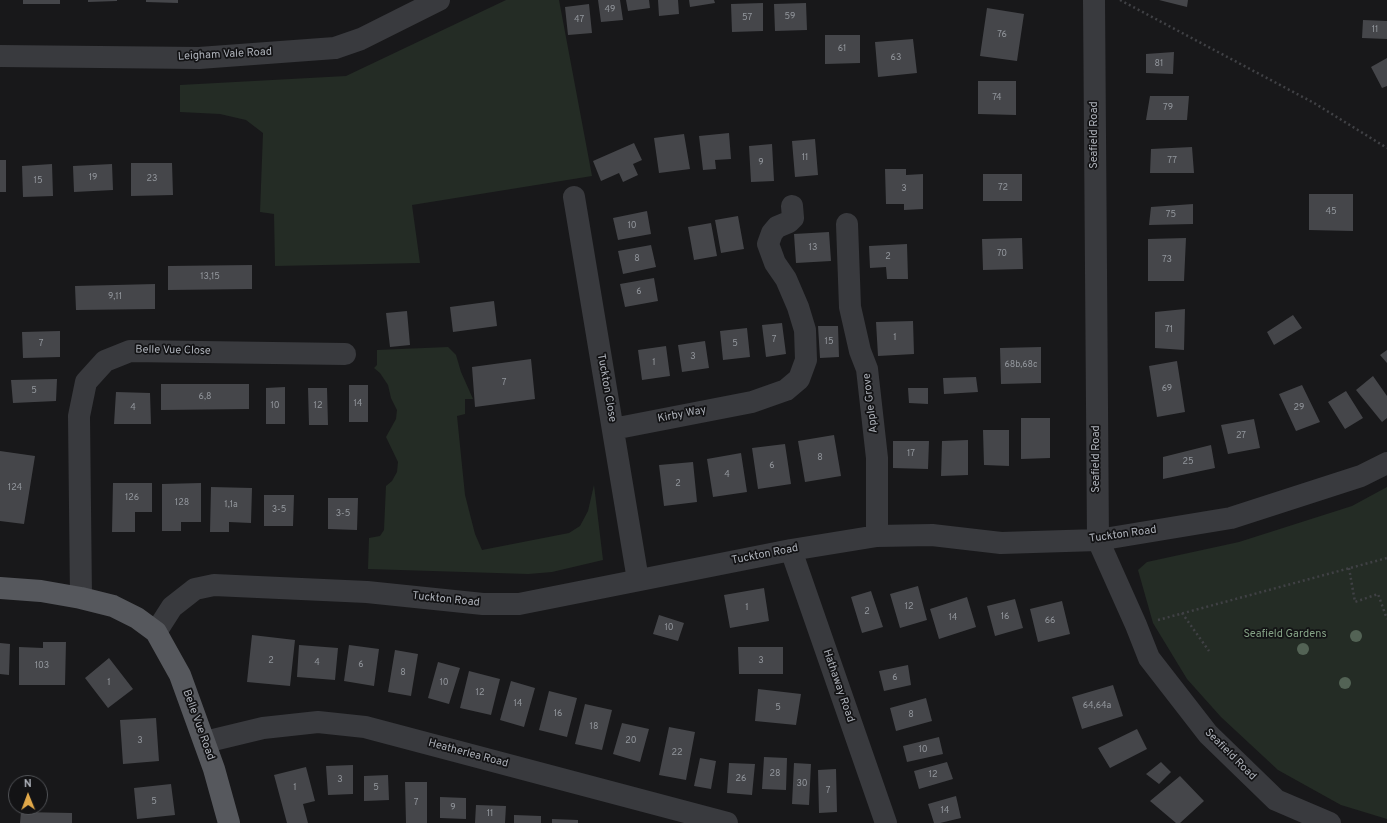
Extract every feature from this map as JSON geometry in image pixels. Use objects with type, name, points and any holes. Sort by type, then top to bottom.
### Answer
[{"type":"main road","points":[[0,588],[41,591],[81,598],[112,606],[137,618],[156,632]]},
{"type":"main road","name":"Belle Vue Road","points":[[156,632],[180,675],[205,742],[229,823]]},
{"type":"street","name":"Leigham Vale Road","points":[[0,56],[198,58],[335,48],[361,40],[439,0]]},
{"type":"street","name":"Seafield Road","points":[[1094,0],[1098,540],[1136,625],[1148,658],[1208,734],[1276,800],[1330,823]]},
{"type":"street","name":"Tuckton Close","points":[[574,196],[638,580]]},
{"type":"street","name":"Kirby Way","points":[[613,429],[752,402],[786,390],[799,379],[806,360],[805,330],[798,306],[786,279],[775,263],[768,244],[772,233],[777,227],[793,218],[792,206]]},
{"type":"street","name":"Apple Grove","points":[[847,224],[850,307],[860,351],[867,369],[877,458],[877,536]]},
{"type":"street","name":"Belle Vue Close","points":[[81,598],[79,416],[86,382],[105,361],[130,351],[344,354]]},
{"type":"street","name":"Tuckton Road","points":[[156,632],[172,607],[195,590],[214,586],[367,592],[483,604],[519,604],[791,550],[877,536],[932,535],[1001,543],[1098,540],[1231,518],[1361,476],[1387,463]]},
{"type":"street","name":"Hathaway Road","points":[[791,550],[886,823]]},
{"type":"street","name":"Heatherlea Road","points":[[205,742],[262,728],[318,722],[366,727],[727,823]]},
{"type":"path","points":[[1120,0],[1314,103],[1387,148]]},
{"type":"path","points":[[1136,625],[1387,558]]},
{"type":"path","points":[[1349,568],[1355,602],[1378,594],[1387,619]]},
{"type":"path","points":[[1182,613],[1209,651]]},
{"type":"green space","points":[[506,0],[559,0],[592,176],[412,205],[420,263],[275,266],[274,214],[260,212],[263,133],[246,120],[220,114],[180,112],[180,85],[346,76]]},
{"type":"green space","points":[[448,347],[456,355],[461,372],[473,399],[465,399],[465,414],[457,416],[465,495],[475,534],[482,550],[569,533],[580,526],[588,511],[594,485],[603,560],[552,572],[528,574],[368,569],[369,538],[380,536],[384,530],[386,486],[392,481],[397,472],[398,462],[386,437],[396,419],[397,410],[391,398],[388,385],[380,373],[374,368],[377,365],[377,350]]},
{"type":"green space","name":"Seafield Gardens","points":[[1387,487],[1387,819],[1341,805],[1278,770],[1221,717],[1187,679],[1153,623],[1138,570],[1147,562],[1239,542],[1352,506]]},
{"type":"building","points":[[23,0],[60,0],[60,4],[23,4]]},
{"type":"building","points":[[88,0],[117,0],[117,1],[88,2]]},
{"type":"building","points":[[146,0],[178,0],[178,3],[146,2]]},
{"type":"building","points":[[598,0],[620,0],[623,20],[601,22]]},
{"type":"building","points":[[626,0],[649,0],[650,8],[628,11]]},
{"type":"building","points":[[658,0],[678,0],[679,14],[659,16]]},
{"type":"building","points":[[689,0],[714,0],[715,3],[690,7]]},
{"type":"building","points":[[1159,0],[1188,0],[1187,7]]},
{"type":"building","points":[[763,3],[763,31],[732,32],[731,4]]},
{"type":"building","points":[[806,3],[807,30],[775,31],[774,4]]},
{"type":"building","points":[[589,4],[592,33],[568,35],[565,7]]},
{"type":"building","points":[[987,8],[1024,14],[1017,61],[980,56]]},
{"type":"building","points":[[1363,20],[1387,21],[1387,39],[1362,38]]},
{"type":"building","points":[[825,35],[860,35],[860,63],[825,64]]},
{"type":"building","points":[[913,39],[917,73],[878,77],[875,42]]},
{"type":"building","points":[[1174,52],[1173,74],[1146,73],[1146,54]]},
{"type":"building","points":[[1387,58],[1387,86],[1382,88],[1371,67]]},
{"type":"building","points":[[978,81],[1016,81],[1016,115],[978,114]]},
{"type":"building","points":[[1150,96],[1189,96],[1187,120],[1146,120]]},
{"type":"building","points":[[729,133],[731,159],[715,160],[716,169],[703,170],[699,136]]},
{"type":"building","points":[[684,134],[690,169],[659,173],[654,138]]},
{"type":"building","points":[[815,139],[818,175],[795,177],[792,141]]},
{"type":"building","points":[[634,143],[642,160],[633,164],[638,175],[623,182],[619,173],[601,181],[593,161]]},
{"type":"building","points":[[772,144],[774,181],[751,182],[749,146]]},
{"type":"building","points":[[1192,147],[1194,173],[1150,173],[1151,149]]},
{"type":"building","points":[[0,160],[6,160],[6,192],[0,192]]},
{"type":"building","points":[[131,163],[172,163],[173,195],[131,196]]},
{"type":"building","points":[[52,164],[53,196],[23,197],[22,166]]},
{"type":"building","points":[[112,164],[113,190],[74,192],[73,166]]},
{"type":"building","points":[[885,169],[906,169],[906,175],[923,174],[923,209],[904,210],[904,204],[886,204]]},
{"type":"building","points":[[983,174],[1022,174],[1022,201],[983,201]]},
{"type":"building","points":[[1309,194],[1353,194],[1353,231],[1309,230]]},
{"type":"building","points":[[1193,204],[1193,224],[1149,225],[1151,207]]},
{"type":"building","points":[[647,211],[651,234],[618,240],[613,218]]},
{"type":"building","points":[[738,216],[744,249],[721,253],[715,220]]},
{"type":"building","points":[[711,223],[717,256],[694,260],[688,227]]},
{"type":"building","points":[[829,232],[831,261],[796,263],[794,234]]},
{"type":"building","points":[[1022,238],[1023,269],[983,270],[982,239]]},
{"type":"building","points":[[1186,238],[1184,281],[1148,281],[1148,239]]},
{"type":"building","points":[[907,244],[908,279],[887,279],[886,267],[870,268],[869,246]]},
{"type":"building","points":[[651,245],[656,267],[623,274],[618,251]]},
{"type":"building","points":[[252,265],[252,289],[168,290],[168,266]]},
{"type":"building","points":[[654,278],[658,301],[625,307],[620,284]]},
{"type":"building","points":[[155,284],[155,309],[76,310],[75,286]]},
{"type":"building","points":[[494,301],[497,326],[453,332],[450,307]]},
{"type":"building","points":[[1185,309],[1184,350],[1155,348],[1155,312]]},
{"type":"building","points":[[407,311],[410,345],[390,347],[386,313]]},
{"type":"building","points":[[1293,315],[1302,328],[1274,345],[1267,332]]},
{"type":"building","points":[[913,321],[914,354],[878,356],[876,322]]},
{"type":"building","points":[[782,323],[786,354],[766,357],[762,325]]},
{"type":"building","points":[[818,326],[838,326],[839,357],[820,358]]},
{"type":"building","points":[[747,328],[750,357],[723,360],[720,331]]},
{"type":"building","points":[[60,331],[60,357],[23,358],[22,332]]},
{"type":"building","points":[[705,341],[709,368],[682,372],[678,345]]},
{"type":"building","points":[[666,346],[670,376],[642,380],[638,350]]},
{"type":"building","points":[[1041,347],[1041,383],[1001,384],[1000,348]]},
{"type":"building","points":[[1387,350],[1387,363],[1380,355]]},
{"type":"building","points":[[531,359],[535,399],[475,407],[472,367]]},
{"type":"building","points":[[1177,361],[1185,412],[1157,417],[1149,366]]},
{"type":"building","points":[[1373,376],[1387,396],[1387,418],[1382,422],[1356,390]]},
{"type":"building","points":[[976,377],[978,392],[944,394],[943,378]]},
{"type":"building","points":[[57,379],[56,401],[13,403],[11,380]]},
{"type":"building","points":[[161,384],[249,384],[249,409],[161,410]]},
{"type":"building","points":[[349,385],[368,385],[368,422],[349,422]]},
{"type":"building","points":[[1302,385],[1320,422],[1296,431],[1279,394]]},
{"type":"building","points":[[285,387],[285,424],[266,424],[266,388]]},
{"type":"building","points":[[308,388],[327,388],[328,425],[309,425]]},
{"type":"building","points":[[908,388],[928,388],[928,404],[909,403]]},
{"type":"building","points":[[1346,391],[1363,418],[1345,429],[1328,402]]},
{"type":"building","points":[[116,392],[150,393],[151,424],[114,424]]},
{"type":"building","points":[[1021,418],[1050,418],[1050,458],[1021,459]]},
{"type":"building","points":[[1254,419],[1260,448],[1228,454],[1221,425]]},
{"type":"building","points":[[983,430],[1009,430],[1009,466],[984,465]]},
{"type":"building","points":[[834,435],[841,476],[805,482],[798,441]]},
{"type":"building","points":[[968,440],[968,475],[941,476],[942,441]]},
{"type":"building","points":[[893,441],[929,441],[928,469],[893,468]]},
{"type":"building","points":[[785,444],[791,484],[758,489],[752,448]]},
{"type":"building","points":[[1211,445],[1215,468],[1163,479],[1163,457]]},
{"type":"building","points":[[0,451],[35,456],[24,524],[0,521]]},
{"type":"building","points":[[741,453],[747,492],[713,497],[707,459]]},
{"type":"building","points":[[693,462],[697,502],[664,506],[659,465]]},
{"type":"building","points":[[113,483],[152,483],[152,512],[135,512],[135,532],[112,532]]},
{"type":"building","points":[[201,483],[201,522],[181,522],[181,531],[162,531],[162,484]]},
{"type":"building","points":[[211,487],[252,488],[251,523],[229,522],[229,532],[210,532]]},
{"type":"building","points":[[264,495],[294,495],[293,526],[264,526]]},
{"type":"building","points":[[328,498],[358,498],[357,530],[328,529]]},
{"type":"building","points":[[918,586],[927,620],[900,628],[890,594]]},
{"type":"building","points":[[764,588],[769,621],[730,628],[724,595]]},
{"type":"building","points":[[871,591],[883,627],[862,633],[851,597]]},
{"type":"building","points":[[967,597],[976,627],[939,639],[930,609]]},
{"type":"building","points":[[1015,599],[1023,628],[995,636],[987,606]]},
{"type":"building","points":[[1062,601],[1070,634],[1038,642],[1030,609]]},
{"type":"building","points":[[659,615],[684,623],[678,641],[653,634]]},
{"type":"building","points":[[252,635],[295,640],[290,686],[247,682]]},
{"type":"building","points":[[43,642],[66,642],[65,685],[19,685],[19,647],[43,648]]},
{"type":"building","points":[[0,643],[10,644],[9,675],[0,674]]},
{"type":"building","points":[[299,645],[338,648],[335,680],[297,677]]},
{"type":"building","points":[[349,645],[379,649],[374,686],[344,681]]},
{"type":"building","points":[[738,647],[783,647],[783,674],[739,674]]},
{"type":"building","points":[[395,650],[418,654],[411,696],[388,692]]},
{"type":"building","points":[[109,658],[133,689],[108,708],[85,678]]},
{"type":"building","points":[[438,662],[460,668],[449,704],[428,698]]},
{"type":"building","points":[[908,665],[911,685],[884,691],[879,671]]},
{"type":"building","points":[[469,671],[500,679],[491,715],[460,708]]},
{"type":"building","points":[[511,681],[535,688],[524,727],[500,720]]},
{"type":"building","points":[[1113,685],[1123,716],[1082,729],[1072,697]]},
{"type":"building","points":[[758,689],[801,694],[796,725],[755,721]]},
{"type":"building","points":[[549,691],[577,698],[567,737],[539,730]]},
{"type":"building","points":[[926,698],[932,721],[896,731],[890,708]]},
{"type":"building","points":[[585,704],[612,710],[602,750],[575,744]]},
{"type":"building","points":[[156,718],[159,761],[123,764],[120,720]]},
{"type":"building","points":[[622,723],[649,729],[640,762],[613,754]]},
{"type":"building","points":[[669,727],[695,732],[686,780],[659,775]]},
{"type":"building","points":[[1137,729],[1147,749],[1110,768],[1098,748]]},
{"type":"building","points":[[939,737],[943,754],[907,762],[903,746]]},
{"type":"building","points":[[764,757],[787,758],[786,790],[762,789]]},
{"type":"building","points":[[700,758],[716,761],[711,789],[694,786]]},
{"type":"building","points":[[947,762],[953,779],[919,789],[914,771]]},
{"type":"building","points":[[1161,762],[1171,772],[1159,784],[1146,774]]},
{"type":"building","points":[[729,763],[755,764],[752,795],[727,793]]},
{"type":"building","points":[[794,763],[811,764],[809,805],[792,804]]},
{"type":"building","points":[[353,765],[353,794],[328,795],[326,766]]},
{"type":"building","points":[[306,767],[315,801],[303,804],[308,823],[287,823],[274,775]]},
{"type":"building","points":[[836,769],[837,812],[819,813],[818,770]]},
{"type":"building","points":[[388,775],[389,800],[364,801],[364,776]]},
{"type":"building","points":[[1180,776],[1204,801],[1180,823],[1176,823],[1150,801]]},
{"type":"building","points":[[405,782],[427,782],[427,823],[406,823]]},
{"type":"building","points":[[171,784],[175,815],[137,819],[134,788]]},
{"type":"building","points":[[956,796],[961,818],[934,823],[928,804]]},
{"type":"building","points":[[440,797],[466,798],[466,819],[440,818]]},
{"type":"building","points":[[476,805],[506,806],[505,823],[475,823]]},
{"type":"building","points":[[48,813],[72,813],[72,823],[20,823],[21,815],[48,815]]},
{"type":"building","points":[[514,815],[541,816],[541,823],[514,823]]},
{"type":"building","points":[[552,819],[578,820],[578,823],[552,823]]}]
